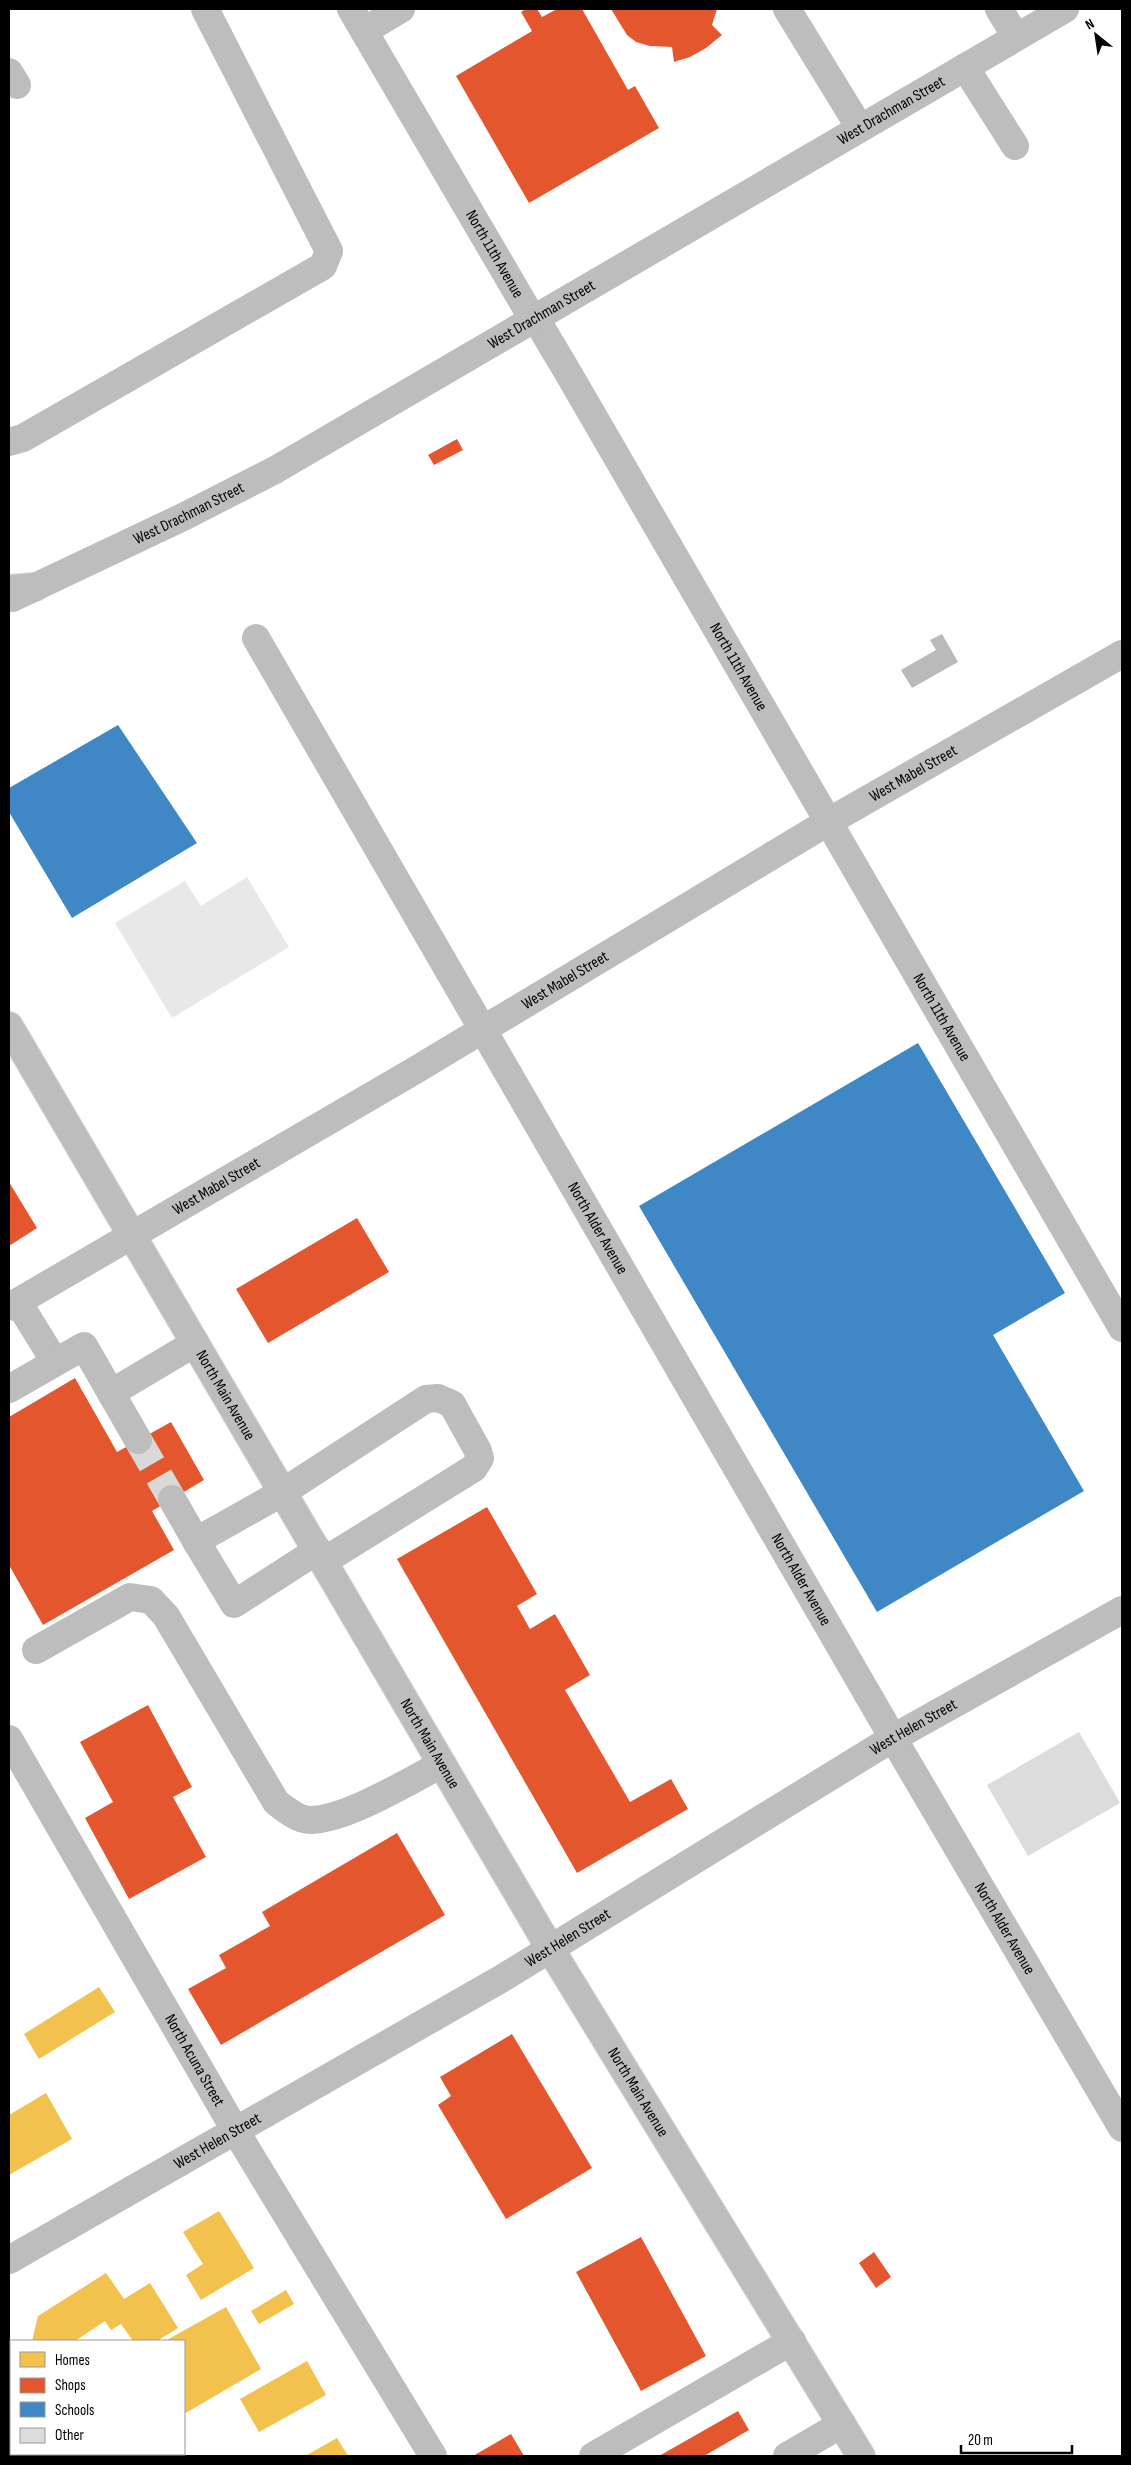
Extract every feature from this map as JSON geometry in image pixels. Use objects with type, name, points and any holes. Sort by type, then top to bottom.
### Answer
[{"type":"street","points":[[357,20],[401,9]]},
{"type":"street","points":[[787,9],[860,128]]},
{"type":"street","points":[[998,9],[1016,37]]},
{"type":"street","name":"West Drachman Street","points":[[9,600],[185,516],[275,470],[1065,9]]},
{"type":"street","points":[[9,442],[23,438],[323,266],[329,251],[212,11]]},
{"type":"street","name":"North 11th Avenue","points":[[357,20],[528,311],[536,318],[1122,1328]]},
{"type":"street","points":[[965,67],[1015,146]]},
{"type":"street","points":[[9,589],[35,587]]},
{"type":"street","name":"North Alder Avenue","points":[[256,638],[1122,2128]]},
{"type":"street","name":"West Mabel Street","points":[[13,1305],[484,1028],[828,822],[1122,654]]},
{"type":"street","name":"North Main Avenue","points":[[9,1026],[551,1950],[861,2456]]},
{"type":"street","points":[[13,1305],[56,1362]]},
{"type":"street","points":[[111,1393],[195,1343]]},
{"type":"street","points":[[9,1389],[84,1346],[138,1440]]},
{"type":"street","points":[[172,1499],[196,1541],[234,1604],[474,1468],[480,1458],[478,1451],[452,1404],[438,1398],[426,1398],[283,1492],[196,1541]]},
{"type":"street","points":[[36,1650],[130,1597],[151,1600],[166,1616],[276,1802],[289,1812],[309,1820],[338,1814],[442,1764]]},
{"type":"street","name":"West Helen Street","points":[[9,2260],[551,1950],[894,1738],[1122,1610]]},
{"type":"street","name":"North Acuna Street","points":[[9,1739],[235,2130],[433,2456]]},
{"type":"street","points":[[593,2456],[792,2341]]},
{"type":"street","points":[[787,2456],[842,2424]]},
{"type":"shaded area","points":[[942,634],[958,662],[912,688],[901,670],[936,650],[930,640]]},
{"type":"shaded area","points":[[247,877],[289,947],[172,1018],[115,923],[185,881],[201,906]]},
{"type":"building: Homes","points":[[99,1987],[115,2012],[39,2059],[24,2034]]},
{"type":"building: Homes","points":[[46,2093],[72,2139],[9,2175],[9,2115]]},
{"type":"building: Homes","points":[[219,2211],[254,2268],[201,2300],[186,2275],[203,2264],[183,2232]]},
{"type":"building: Homes","points":[[106,2273],[124,2299],[150,2283],[178,2328],[159,2340],[132,2340],[121,2324],[111,2330],[105,2321],[76,2340],[32,2340],[38,2316]]},
{"type":"building: Homes","points":[[286,2290],[294,2304],[259,2324],[251,2311]]},
{"type":"building: Homes","points":[[226,2307],[261,2369],[185,2413],[185,2340],[167,2340]]},
{"type":"building: Homes","points":[[307,2361],[326,2395],[259,2432],[240,2399]]},
{"type":"building: Homes","points":[[337,2438],[348,2456],[305,2456]]},
{"type":"building: Shops","points":[[526,9],[537,9],[542,17],[557,9],[582,9],[628,90],[635,86],[659,128],[529,203],[456,76],[532,31],[521,12]]},
{"type":"building: Shops","points":[[611,9],[717,9],[712,25],[722,35],[706,48],[690,57],[674,62],[672,47],[650,46],[636,42],[627,35]]},
{"type":"building: Shops","points":[[457,439],[463,450],[434,465],[428,455]]},
{"type":"building: Shops","points":[[9,1182],[37,1228],[9,1246]]},
{"type":"building: Shops","points":[[357,1218],[389,1272],[268,1343],[236,1289]]},
{"type":"building: Shops","points":[[75,1378],[117,1452],[171,1422],[204,1480],[152,1511],[174,1550],[43,1625],[9,1565],[9,1417]]},
{"type":"building: Shops","points":[[487,1507],[537,1594],[517,1606],[530,1629],[555,1614],[590,1675],[565,1690],[630,1802],[671,1779],[688,1809],[577,1873],[397,1559]]},
{"type":"building: Shops","points":[[148,1705],[192,1787],[173,1797],[206,1857],[129,1899],[85,1818],[113,1802],[80,1742]]},
{"type":"building: Shops","points":[[397,1833],[445,1915],[221,2045],[188,1989],[226,1968],[219,1955],[270,1926],[262,1912]]},
{"type":"building: Shops","points":[[512,2034],[592,2168],[506,2219],[438,2105],[451,2096],[440,2077]]},
{"type":"building: Shops","points":[[641,2237],[706,2356],[641,2391],[576,2272]]},
{"type":"building: Shops","points":[[874,2252],[891,2277],[876,2288],[859,2263]]},
{"type":"building: Shops","points":[[738,2411],[749,2430],[704,2456],[659,2456]]},
{"type":"building: Shops","points":[[511,2434],[524,2456],[473,2456]]},
{"type":"building: Schools","points":[[118,725],[197,843],[72,918],[9,812],[9,788]]},
{"type":"building: Schools","points":[[918,1043],[1065,1293],[993,1335],[1084,1491],[877,1612],[639,1206]]},
{"type":"building: Other","points":[[1079,1732],[1120,1803],[1028,1856],[987,1785]]},
{"type":"tunnel","points":[[138,1440],[172,1499]]}]
